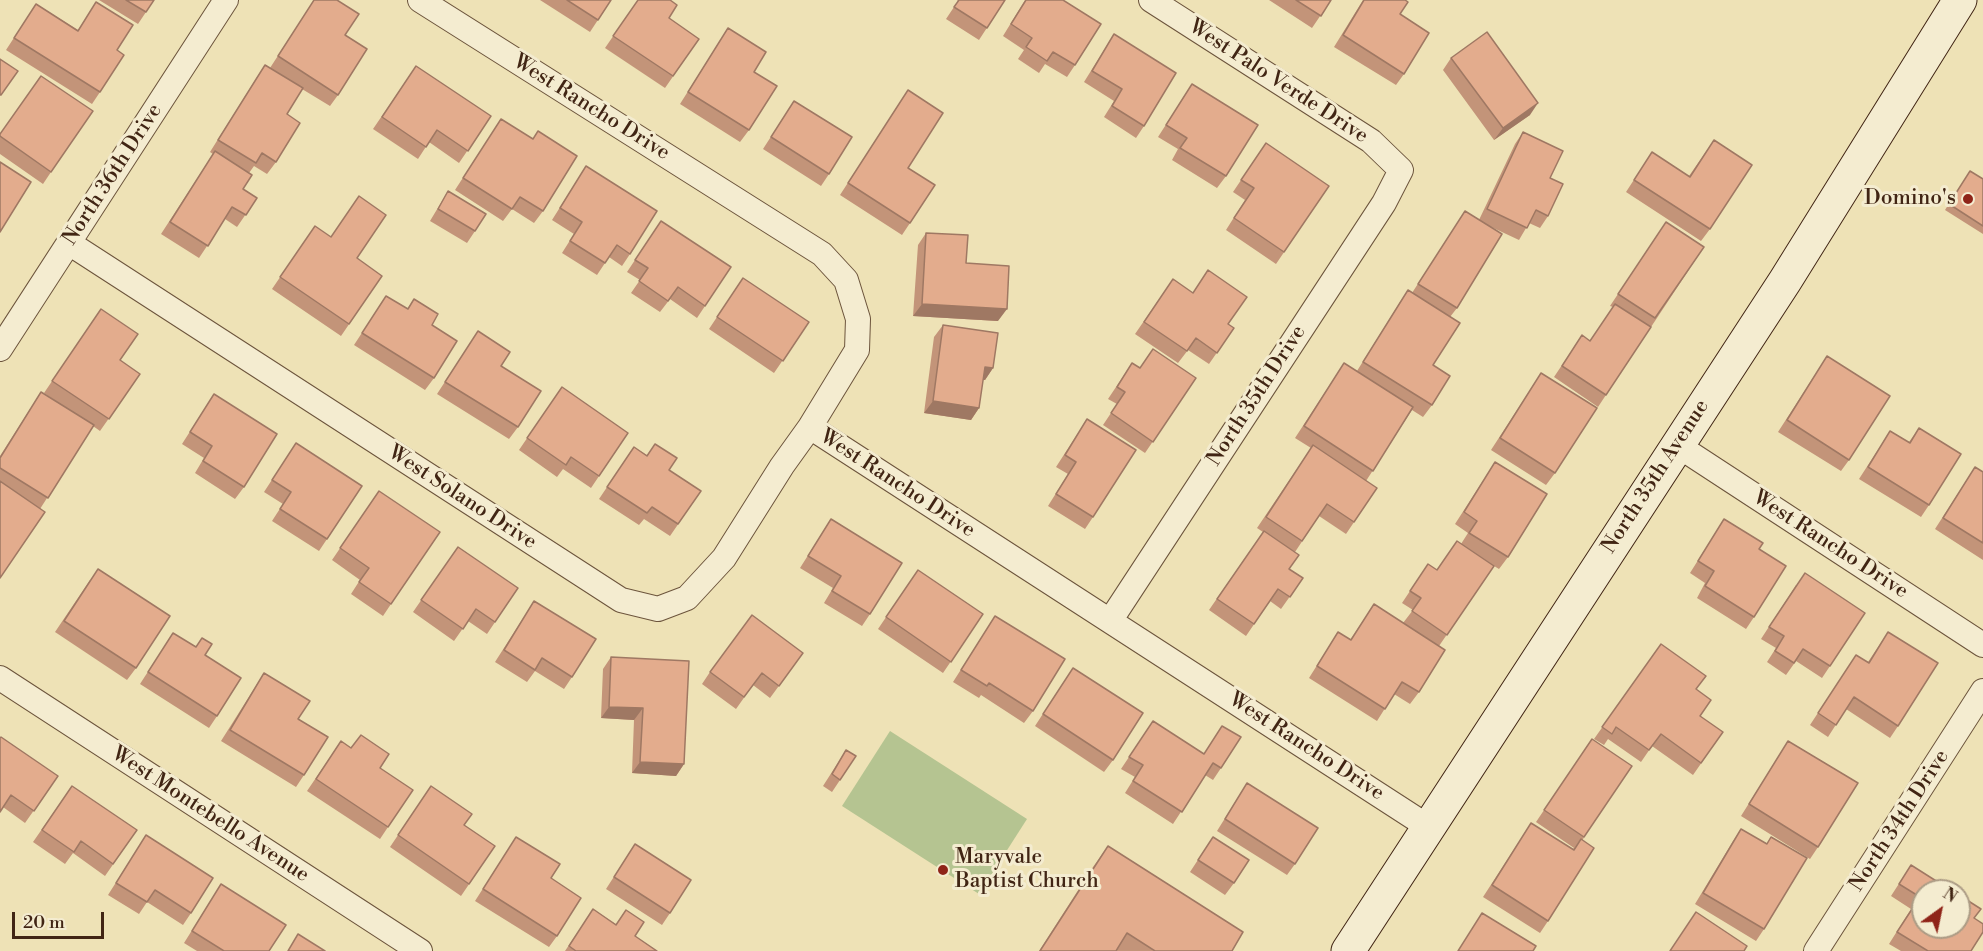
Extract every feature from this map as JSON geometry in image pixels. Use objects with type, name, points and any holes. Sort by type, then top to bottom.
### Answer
[{"type":"main road","name":"North 35th Avenue","points":[[1348,951],[1785,281],[1960,0]]},
{"type":"street","name":"North 36th Drive","points":[[0,349],[226,0]]},
{"type":"street","name":"West Rancho Drive","points":[[420,0],[822,254],[846,280],[858,319],[857,350],[810,427],[1430,828]]},
{"type":"street","name":"West Palo Verde Drive","points":[[1151,0],[1371,141],[1401,170]]},
{"type":"street","name":"North 35th Drive","points":[[1110,621],[1384,203],[1401,170]]},
{"type":"street","name":"West Solano Drive","points":[[69,243],[621,600],[658,609],[687,598],[724,558],[782,466],[810,427]]},
{"type":"street","name":"West Rancho Drive","points":[[1677,445],[1983,645]]},
{"type":"street","name":"West Montebello Avenue","points":[[0,678],[420,951]]},
{"type":"street","name":"North 34th Drive","points":[[1816,951],[1983,691]]},
{"type":"green space","points":[[890,731],[1027,819],[979,894],[842,806]]},
{"type":"building","points":[[126,0],[154,0],[146,12]]},
{"type":"building","points":[[314,0],[337,0],[359,14],[345,35],[367,49],[338,95],[278,56]]},
{"type":"building","points":[[567,0],[611,0],[598,20]]},
{"type":"building","points":[[638,0],[670,0],[677,5],[669,18],[699,39],[673,76],[613,36]]},
{"type":"building","points":[[959,0],[1005,0],[987,28],[954,7]]},
{"type":"building","points":[[1026,0],[1063,0],[1101,24],[1075,65],[1053,52],[1047,61],[1026,47],[1032,38],[1011,24]]},
{"type":"building","points":[[1296,0],[1331,0],[1321,16]]},
{"type":"building","points":[[1364,0],[1405,0],[1408,2],[1400,14],[1429,33],[1404,74],[1343,35]]},
{"type":"building","points":[[96,2],[133,25],[117,50],[124,55],[100,92],[14,38],[36,4],[78,31]]},
{"type":"building","points":[[728,28],[766,52],[754,72],[777,86],[749,130],[688,92]]},
{"type":"building","points":[[1487,32],[1538,103],[1503,128],[1451,58]]},
{"type":"building","points":[[1114,34],[1176,73],[1144,126],[1112,106],[1122,89],[1092,71]]},
{"type":"building","points":[[0,59],[18,71],[1,95],[0,95]]},
{"type":"building","points":[[265,65],[303,88],[287,114],[300,123],[276,162],[262,153],[256,163],[218,140]]},
{"type":"building","points":[[416,66],[491,116],[468,151],[437,130],[426,147],[382,117]]},
{"type":"building","points":[[41,76],[93,111],[51,172],[0,136]]},
{"type":"building","points":[[1192,84],[1258,125],[1226,176],[1180,148],[1187,138],[1166,125]]},
{"type":"building","points":[[908,90],[943,113],[908,168],[935,185],[910,223],[848,183]]},
{"type":"building","points":[[794,101],[852,137],[829,174],[771,137]]},
{"type":"building","points":[[501,119],[533,139],[538,131],[577,156],[543,211],[520,197],[512,209],[463,178]]},
{"type":"building","points":[[1523,132],[1563,151],[1550,178],[1563,184],[1548,216],[1536,210],[1527,228],[1487,209]]},
{"type":"building","points":[[1714,140],[1752,165],[1710,229],[1634,180],[1652,152],[1690,177]]},
{"type":"building","points":[[1266,143],[1329,186],[1284,252],[1234,218],[1254,188],[1241,180]]},
{"type":"building","points":[[215,151],[252,175],[243,189],[257,198],[246,215],[232,207],[208,246],[170,222]]},
{"type":"building","points":[[0,162],[31,182],[0,232]]},
{"type":"building","points":[[586,166],[657,211],[630,254],[617,245],[605,263],[570,241],[582,222],[560,208]]},
{"type":"building","name":"Domino's","points":[[1970,171],[1983,179],[1983,226],[1949,204]]},
{"type":"building","points":[[448,191],[486,214],[475,231],[438,209]]},
{"type":"building","points":[[359,196],[386,215],[357,258],[382,276],[349,324],[280,277],[315,226],[331,237]]},
{"type":"building","points":[[1465,211],[1502,234],[1457,308],[1418,284]]},
{"type":"building","points":[[661,221],[731,267],[705,306],[678,287],[668,301],[639,281],[648,268],[635,260]]},
{"type":"building","points":[[1666,222],[1704,247],[1655,318],[1618,294]]},
{"type":"building","points":[[926,233],[968,235],[966,263],[1009,266],[1007,309],[922,304]]},
{"type":"building","points":[[1208,270],[1247,297],[1228,324],[1234,328],[1217,353],[1196,338],[1187,351],[1144,322],[1173,279],[1193,293]]},
{"type":"building","points":[[743,278],[809,322],[783,361],[717,317]]},
{"type":"building","points":[[1408,290],[1460,323],[1433,365],[1450,376],[1432,405],[1363,362]]},
{"type":"building","points":[[386,296],[408,309],[414,299],[438,314],[432,325],[457,341],[434,378],[362,333]]},
{"type":"building","points":[[1615,304],[1651,327],[1606,395],[1562,366],[1582,335],[1590,341]]},
{"type":"building","points":[[101,309],[138,334],[120,360],[140,374],[109,419],[52,381]]},
{"type":"building","points":[[943,325],[998,333],[993,368],[985,367],[979,408],[933,401]]},
{"type":"building","points":[[478,331],[510,352],[501,366],[541,391],[518,427],[445,382]]},
{"type":"building","points":[[1153,349],[1196,378],[1153,442],[1111,413],[1125,392],[1117,387],[1132,363],[1140,368]]},
{"type":"building","points":[[1827,356],[1890,396],[1849,460],[1787,420]]},
{"type":"building","points":[[1344,363],[1413,407],[1373,471],[1304,426]]},
{"type":"building","points":[[1541,373],[1597,408],[1555,473],[1500,438]]},
{"type":"building","points":[[562,387],[628,433],[599,476],[571,457],[566,465],[527,438]]},
{"type":"building","points":[[41,392],[94,425],[48,498],[0,468],[0,458]]},
{"type":"building","points":[[214,394],[277,434],[244,487],[203,461],[212,446],[190,432]]},
{"type":"building","points":[[1087,419],[1136,450],[1093,517],[1056,494],[1076,462],[1065,455]]},
{"type":"building","points":[[1919,428],[1961,454],[1929,505],[1868,467],[1890,431],[1910,443]]},
{"type":"building","points":[[296,443],[362,486],[327,539],[280,509],[291,492],[272,480]]},
{"type":"building","points":[[655,444],[677,458],[669,470],[701,491],[678,524],[652,507],[647,513],[607,487],[634,447],[647,456]]},
{"type":"building","points":[[1313,445],[1377,488],[1354,522],[1327,504],[1302,541],[1266,517]]},
{"type":"building","points":[[1495,462],[1547,494],[1508,557],[1469,533],[1477,521],[1464,512]]},
{"type":"building","points":[[1975,467],[1983,472],[1983,543],[1943,518]]},
{"type":"building","points":[[0,481],[45,512],[0,578]]},
{"type":"building","points":[[379,491],[440,532],[391,604],[359,582],[369,568],[340,548]]},
{"type":"building","points":[[831,519],[902,563],[870,614],[832,591],[841,576],[808,556]]},
{"type":"building","points":[[1724,519],[1763,543],[1759,549],[1786,566],[1754,617],[1705,586],[1714,571],[1698,561]]},
{"type":"building","points":[[1264,531],[1299,555],[1289,569],[1303,578],[1290,597],[1278,589],[1254,624],[1217,599]]},
{"type":"building","points":[[1457,541],[1494,566],[1447,635],[1412,611],[1421,598],[1410,591],[1428,564],[1437,570]]},
{"type":"building","points":[[458,547],[518,588],[495,622],[476,609],[463,629],[421,600]]},
{"type":"building","points":[[98,569],[170,616],[136,668],[64,621]]},
{"type":"building","points":[[918,570],[983,614],[951,662],[886,617]]},
{"type":"building","points":[[1805,573],[1865,613],[1830,666],[1803,649],[1794,663],[1775,651],[1784,636],[1769,627]]},
{"type":"building","points":[[534,601],[596,639],[572,677],[542,658],[535,670],[504,650]]},
{"type":"building","points":[[1374,604],[1445,650],[1419,692],[1402,682],[1385,709],[1317,666],[1338,632],[1351,640]]},
{"type":"building","points":[[752,615],[803,653],[779,686],[762,673],[744,697],[710,672]]},
{"type":"building","points":[[995,616],[1065,659],[1033,711],[989,683],[987,686],[961,670]]},
{"type":"building","points":[[1888,632],[1938,663],[1898,726],[1854,697],[1836,725],[1818,713],[1856,655],[1869,663]]},
{"type":"building","points":[[173,633],[196,647],[202,638],[212,644],[205,655],[241,678],[217,716],[148,672]]},
{"type":"building","points":[[1661,644],[1706,676],[1696,689],[1711,700],[1700,716],[1723,732],[1701,763],[1661,734],[1649,750],[1616,727],[1612,734],[1602,727]]},
{"type":"building","points":[[611,657],[689,661],[684,764],[640,762],[643,708],[609,707]]},
{"type":"building","points":[[1073,668],[1143,713],[1113,760],[1043,714]]},
{"type":"building","points":[[264,673],[310,701],[298,719],[328,737],[304,775],[230,730]]},
{"type":"building","points":[[1153,721],[1204,754],[1222,726],[1241,737],[1221,768],[1213,763],[1182,812],[1133,781],[1143,765],[1129,757]]},
{"type":"building","points":[[361,735],[389,754],[380,768],[413,790],[388,827],[316,779],[341,741],[351,748]]},
{"type":"building","points":[[1,737],[58,776],[34,811],[11,795],[0,812]]},
{"type":"building","points":[[1592,739],[1632,766],[1584,837],[1544,810]]},
{"type":"building","points":[[1788,741],[1858,783],[1818,847],[1749,804]]},
{"type":"building","points":[[846,750],[856,756],[840,780],[832,774]]},
{"type":"building","points":[[1247,783],[1318,828],[1295,864],[1225,819]]},
{"type":"building","points":[[72,786],[137,830],[113,864],[81,841],[74,852],[42,830]]},
{"type":"building","points":[[431,786],[472,814],[464,825],[495,846],[469,884],[398,835]]},
{"type":"building","points":[[1531,823],[1574,850],[1581,839],[1594,848],[1548,921],[1492,885]]},
{"type":"building","points":[[1741,829],[1767,844],[1771,837],[1807,858],[1764,929],[1703,893]]},
{"type":"building","points":[[146,835],[213,878],[191,913],[155,890],[147,902],[116,883]]},
{"type":"building","points":[[516,837],[560,864],[551,878],[581,898],[557,936],[483,889]]},
{"type":"building","points":[[1213,837],[1249,860],[1234,883],[1198,860]]},
{"type":"building","points":[[635,844],[691,880],[670,913],[614,877]]},
{"type":"building","points":[[1108,846],[1243,932],[1232,951],[1155,951],[1127,933],[1116,951],[1040,951]]},
{"type":"building","points":[[1911,865],[1933,879],[1911,879],[1911,891],[1899,884]]},
{"type":"building","points":[[221,884],[286,925],[269,951],[224,951],[192,931]]},
{"type":"building","points":[[1971,903],[1981,909],[1974,918],[1983,924],[1983,932],[1971,951],[1928,951],[1897,932],[1911,911],[1911,939],[1971,939]]},
{"type":"building","points":[[593,909],[616,925],[626,910],[644,922],[635,936],[657,951],[576,951],[569,946]]},
{"type":"building","points":[[1696,912],[1747,946],[1744,951],[1670,951]]},
{"type":"building","points":[[1482,913],[1536,946],[1533,951],[1458,951]]},
{"type":"building","points":[[298,934],[325,951],[288,951]]},
{"type":"place","name":"Domino's","points":[[1968,199]]},
{"type":"place","name":"Maryvale Baptist Church","points":[[943,870]]}]
